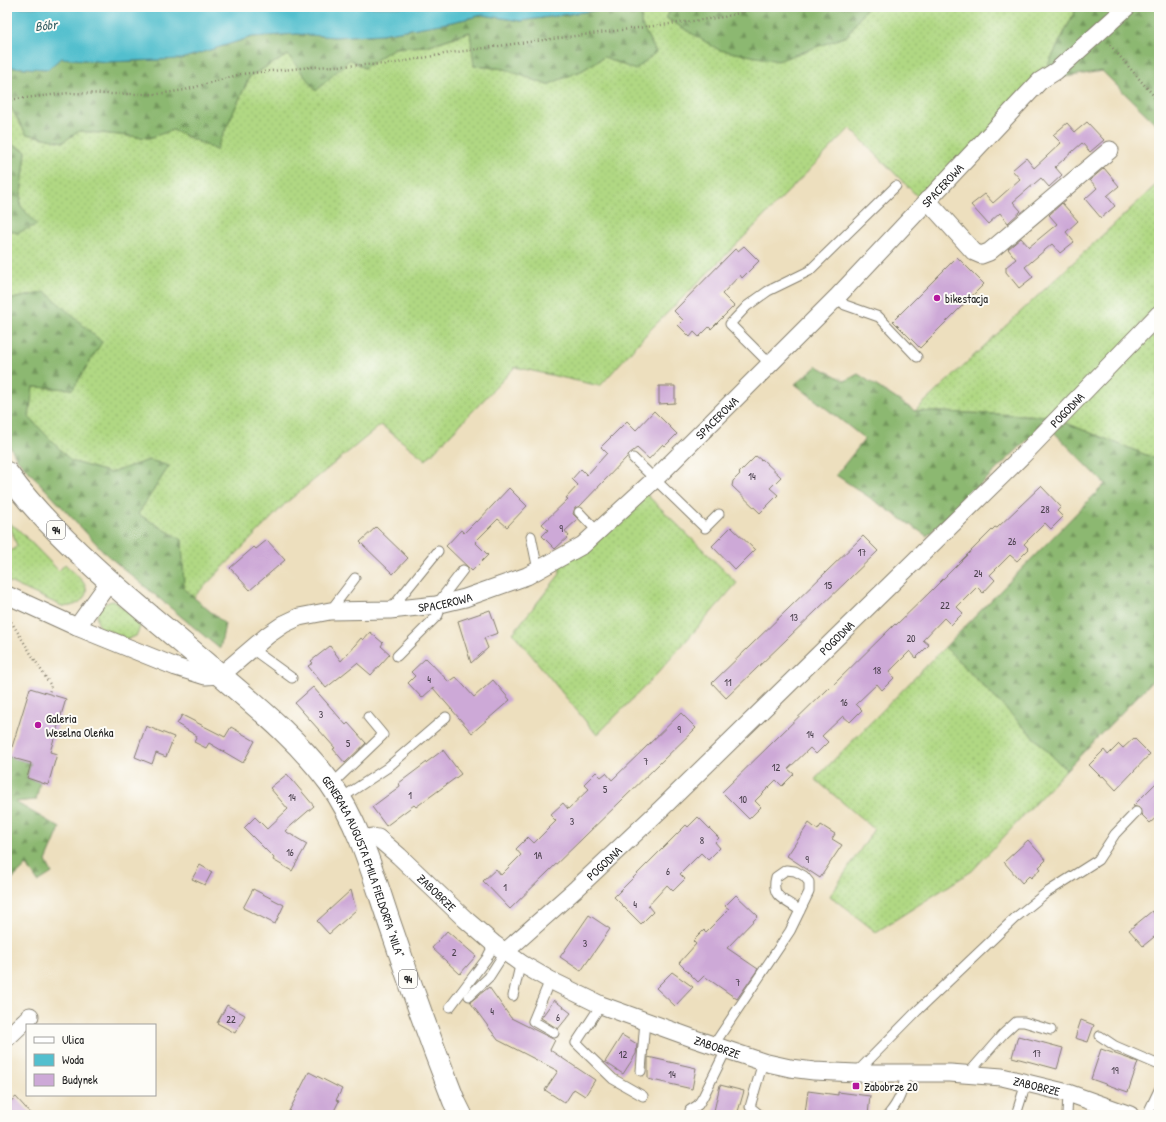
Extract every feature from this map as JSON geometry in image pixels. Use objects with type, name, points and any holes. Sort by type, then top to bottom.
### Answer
[{"type":"main road","name":"GENERAŁA AUGUSTA EMILA FIELDORFA \"NILA\"","points":[[7,473],[29,501],[56,530],[110,581],[269,716],[300,747],[336,792],[354,824],[370,864],[418,1006],[451,1094],[461,1115]]},
{"type":"street","name":"SPACEROWA","points":[[221,675],[284,624],[299,617],[330,611],[390,610],[439,604],[466,598],[487,592],[538,570],[583,545],[656,479],[837,297],[1040,81],[1056,72],[1127,7]]},
{"type":"street","points":[[928,200],[974,252],[981,255],[988,252],[1110,150]]},
{"type":"street","name":"POGODNA","points":[[500,948],[577,888],[667,803],[1022,456],[1159,314]]},
{"type":"street","points":[[77,627],[110,581]]},
{"type":"street","points":[[7,595],[77,627],[176,668],[206,676],[221,675]]},
{"type":"street","name":"ZABOBRZE","points":[[361,841],[372,837],[378,838],[465,919],[522,964],[600,1005],[720,1048],[763,1062],[808,1070],[856,1074],[905,1072],[968,1074],[1002,1077],[1068,1093],[1130,1115]]},
{"type":"street","points":[[7,1038],[30,1016]]},
{"type":"lane","points":[[770,364],[730,324],[747,306],[768,291],[809,271],[896,186]]},
{"type":"lane","points":[[837,297],[845,305],[879,317],[917,357]]},
{"type":"lane","points":[[633,458],[705,528],[719,514]]},
{"type":"lane","points":[[579,512],[598,532]]},
{"type":"lane","points":[[530,536],[538,570]]},
{"type":"lane","points":[[390,610],[438,551]]},
{"type":"lane","points":[[397,656],[438,615],[439,604],[463,570]]},
{"type":"lane","points":[[330,611],[356,578]]},
{"type":"lane","points":[[252,649],[292,678]]},
{"type":"lane","points":[[336,792],[384,735],[368,717]]},
{"type":"lane","points":[[336,792],[387,768],[446,717]]},
{"type":"lane","points":[[856,1074],[917,1011],[1015,918],[1046,893],[1098,860],[1115,834],[1136,812]]},
{"type":"lane","points":[[690,1110],[698,1105],[703,1097],[720,1048],[790,931],[809,892],[809,882],[804,876],[795,870],[786,870],[776,877],[774,890],[778,896],[800,910]]},
{"type":"lane","points":[[469,996],[489,977],[500,948]]},
{"type":"lane","points":[[450,1007],[487,958],[500,948]]},
{"type":"lane","points":[[513,996],[519,970],[522,964]]},
{"type":"lane","points":[[550,980],[532,1021],[554,1034]]},
{"type":"lane","points":[[600,1005],[576,1043],[613,1079],[643,1096]]},
{"type":"lane","points":[[641,1071],[645,1020]]},
{"type":"lane","points":[[968,1074],[1003,1034],[1016,1022],[1024,1022],[1051,1030]]},
{"type":"lane","points":[[1100,1036],[1115,1046],[1159,1065]]},
{"type":"lane","points":[[760,1115],[750,1107],[763,1062]]},
{"type":"lane","points":[[888,1115],[902,1092],[905,1072]]},
{"type":"lane","points":[[1016,1115],[1026,1083]]},
{"type":"lane","points":[[1147,1115],[1159,1090]]},
{"type":"lane","points":[[1067,1115],[1068,1093]]},
{"type":"path","points":[[7,100],[70,93],[165,93],[185,90],[241,74],[312,67],[390,64],[450,53],[520,43],[724,17],[760,7]]},
{"type":"path","points":[[1099,32],[1154,96],[1159,109]]},
{"type":"path","points":[[7,615],[51,686],[48,694]]},
{"type":"green space","points":[[618,7],[642,7],[641,24],[656,52],[635,70],[604,57],[583,70],[547,85],[505,69],[474,66],[470,32],[427,46],[394,48],[364,68],[350,59],[316,91],[288,55],[250,76],[216,150],[173,130],[149,138],[79,131],[63,142],[26,134],[7,101],[7,67],[48,69],[61,58],[107,62],[181,59],[252,37],[297,34],[335,37],[382,34],[483,15],[521,21]]},
{"type":"green space","points":[[642,7],[672,7],[666,18],[847,36],[867,7],[1077,7],[1040,81],[921,200],[850,128],[741,240],[650,330],[600,386],[515,367],[426,460],[381,425],[287,502],[194,597],[184,589],[182,540],[138,514],[169,466],[149,460],[110,473],[71,461],[28,417],[33,387],[73,389],[46,292],[7,300],[7,229],[17,233],[26,151],[7,142],[7,101],[26,134],[63,142],[79,131],[149,138],[173,130],[216,150],[250,76],[288,55],[316,90],[350,59],[364,68],[394,48],[427,46],[471,32],[474,66],[505,69],[547,85],[583,70],[604,57],[656,52],[641,24]]},
{"type":"green space","points":[[672,7],[867,7],[847,36],[778,61],[719,50],[666,18]]},
{"type":"green space","points":[[1077,7],[1159,7],[1159,127],[1102,71],[1040,81]]},
{"type":"green space","points":[[7,142],[26,151],[20,205],[37,225],[17,233],[7,229]]},
{"type":"green space","points":[[1159,182],[1159,303],[1139,325],[1159,342],[1159,460],[1048,416],[915,411]]},
{"type":"green space","points":[[46,292],[102,342],[73,389],[33,387],[29,417],[71,461],[110,473],[149,460],[169,466],[138,514],[182,540],[184,589],[225,624],[220,649],[107,555],[17,459],[7,441],[7,300]]},
{"type":"green space","points":[[817,366],[845,381],[858,374],[915,411],[1048,416],[1159,460],[1159,674],[1066,770],[945,647],[1105,484],[1045,423],[927,536],[836,475],[865,439],[795,384]]},
{"type":"green space","points":[[643,491],[737,583],[656,675],[597,735],[513,633],[560,574],[559,559]]},
{"type":"green space","points":[[9,523],[18,529],[59,571],[65,564],[83,582],[86,587],[86,592],[85,597],[82,600],[72,605],[62,606],[7,581],[7,554],[17,546]]},
{"type":"green space","points":[[112,601],[117,603],[140,622],[140,627],[136,636],[127,639],[100,627],[97,618],[98,611],[108,602]]},
{"type":"green space","points":[[945,647],[1066,770],[972,871],[876,932],[830,896],[874,829],[815,779]]},
{"type":"green space","points":[[7,756],[31,763],[27,778],[40,782],[36,800],[15,802],[60,828],[46,861],[52,873],[38,882],[27,865],[7,884]]},
{"type":"water","name":"Bóbr","points":[[7,7],[618,7],[521,21],[483,15],[382,34],[335,37],[297,34],[252,37],[181,59],[107,62],[61,58],[48,69],[7,67]]},
{"type":"building","points":[[1087,122],[1104,140],[1090,152],[1082,143],[1055,167],[1062,175],[1049,187],[1041,178],[1013,202],[1021,211],[1008,223],[1000,213],[988,224],[971,205],[985,194],[993,203],[1020,179],[1012,170],[1026,158],[1034,168],[1061,143],[1053,135],[1067,123],[1075,132]]},
{"type":"building","points":[[1104,168],[1119,186],[1107,196],[1115,206],[1101,218],[1085,199],[1097,188],[1090,180]]},
{"type":"building","points":[[1062,203],[1078,221],[1066,232],[1074,242],[1060,253],[1052,244],[1025,267],[1033,277],[1019,288],[1006,272],[1006,267],[1016,259],[1008,249],[1021,238],[1029,247],[1057,224],[1049,215]]},
{"type":"building","points":[[744,246],[759,261],[742,278],[740,275],[722,294],[734,306],[711,329],[709,327],[699,337],[694,332],[690,337],[678,325],[683,320],[674,311],[735,249],[738,251]]},
{"type":"building","points":[[957,257],[984,284],[920,348],[893,321]]},
{"type":"building","points":[[659,386],[675,386],[675,403],[659,404]]},
{"type":"building","points":[[654,411],[677,434],[665,446],[663,444],[649,459],[637,448],[629,454],[580,506],[575,508],[573,514],[578,519],[565,531],[569,536],[555,549],[542,536],[548,530],[542,524],[568,499],[566,498],[578,485],[572,479],[581,469],[587,475],[607,453],[601,447],[627,421],[636,430]]},
{"type":"building","points":[[756,456],[761,460],[762,459],[781,477],[770,488],[778,495],[760,513],[732,486],[733,481],[740,474],[739,473]]},
{"type":"building","points":[[1041,486],[1061,507],[1057,511],[1063,517],[1051,529],[1045,523],[1024,544],[1029,549],[1017,561],[1010,555],[990,575],[995,580],[983,593],[977,587],[957,607],[963,613],[951,625],[944,618],[923,640],[929,645],[916,658],[910,651],[889,672],[894,678],[882,690],[877,684],[856,704],[862,710],[850,722],[843,716],[822,736],[828,742],[816,754],[810,748],[788,769],[794,774],[782,786],[776,780],[755,801],[761,807],[749,819],[722,792],[828,688],[829,689],[930,592],[995,527],[997,528]]},
{"type":"building","points":[[509,488],[527,506],[507,527],[498,519],[475,542],[488,555],[472,571],[446,546],[461,530],[464,533],[476,521],[477,522]]},
{"type":"building","points":[[376,527],[408,558],[393,574],[360,542]]},
{"type":"building","points":[[731,527],[755,550],[735,570],[712,546]]},
{"type":"building","points":[[863,536],[878,551],[726,698],[712,683]]},
{"type":"building","points":[[267,540],[285,560],[250,590],[230,568],[254,547],[256,549]]},
{"type":"building","points":[[490,610],[498,633],[484,638],[488,648],[471,663],[458,621]]},
{"type":"building","points":[[370,632],[383,643],[381,646],[390,654],[371,675],[357,663],[326,688],[308,666],[313,663],[311,661],[330,646],[341,661],[361,638],[363,640]]},
{"type":"building","points":[[426,658],[449,682],[456,677],[474,697],[493,680],[510,700],[472,733],[433,688],[422,698],[408,683],[415,676],[411,672]]},
{"type":"building","points":[[313,687],[346,725],[348,723],[366,743],[345,763],[333,749],[335,748],[295,703]]},
{"type":"building","name":"Galeria Weselna Oleńka","points":[[30,688],[66,699],[50,752],[57,754],[48,785],[27,778],[31,763],[9,757]]},
{"type":"building","points":[[681,713],[696,728],[510,909],[483,881],[496,869],[501,875],[521,855],[516,849],[528,837],[534,843],[556,821],[550,815],[563,803],[568,809],[589,789],[584,784],[596,772],[601,777],[606,773],[612,780]]},
{"type":"building","points":[[182,715],[225,737],[231,727],[255,741],[243,763],[209,743],[206,748],[194,742],[197,736],[177,724]]},
{"type":"building","points":[[146,726],[174,737],[166,757],[156,753],[152,764],[135,757]]},
{"type":"building","points":[[1134,738],[1150,754],[1116,790],[1103,776],[1101,777],[1089,765],[1104,750],[1108,755],[1119,744],[1123,748]]},
{"type":"building","points":[[443,750],[461,774],[416,807],[414,805],[386,826],[372,807],[400,786],[399,783]]},
{"type":"building","points":[[287,774],[314,806],[285,831],[307,844],[292,871],[273,860],[274,858],[244,828],[255,817],[267,829],[288,809],[270,788]]},
{"type":"building","points":[[1159,780],[1159,815],[1150,823],[1141,814],[1140,808],[1133,806]]},
{"type":"building","points":[[698,817],[719,838],[715,842],[720,848],[708,860],[701,853],[680,874],[685,879],[673,891],[667,885],[648,906],[653,912],[641,924],[614,897],[686,825],[688,827]]},
{"type":"building","points":[[809,823],[818,830],[821,825],[835,834],[832,839],[842,845],[820,878],[787,856]]},
{"type":"building","points":[[1028,840],[1046,860],[1039,867],[1041,869],[1031,878],[1029,876],[1022,883],[1004,862]]},
{"type":"building","points":[[200,865],[212,872],[205,885],[192,879]]},
{"type":"building","points":[[253,889],[284,905],[275,924],[243,908]]},
{"type":"building","points":[[351,890],[356,910],[329,934],[317,921]]},
{"type":"building","points":[[736,895],[758,916],[727,948],[758,969],[737,999],[704,976],[698,982],[679,963],[696,944],[693,941],[704,930],[706,932],[729,909],[725,906]]},
{"type":"building","points":[[1152,911],[1159,919],[1159,933],[1143,946],[1129,930]]},
{"type":"building","points":[[589,915],[610,929],[581,971],[560,957]]},
{"type":"building","points":[[447,931],[476,956],[460,974],[432,948]]},
{"type":"building","points":[[672,972],[693,987],[675,1006],[656,988]]},
{"type":"building","points":[[489,987],[511,1018],[555,1040],[550,1050],[595,1080],[585,1096],[574,1089],[565,1103],[545,1090],[558,1071],[498,1040],[470,1002]]},
{"type":"building","points":[[554,1000],[571,1013],[558,1029],[541,1018]]},
{"type":"building","points":[[227,1005],[245,1015],[235,1033],[217,1023]]},
{"type":"building","points":[[1081,1020],[1094,1025],[1088,1042],[1075,1038]]},
{"type":"building","points":[[622,1035],[637,1044],[636,1054],[623,1074],[605,1062]]},
{"type":"building","points":[[1018,1036],[1063,1048],[1057,1069],[1012,1057]]},
{"type":"building","points":[[1101,1049],[1138,1062],[1128,1092],[1091,1079]]},
{"type":"building","points":[[648,1057],[696,1068],[692,1089],[648,1079]]},
{"type":"building","points":[[309,1072],[342,1089],[336,1100],[339,1101],[332,1115],[287,1115]]},
{"type":"building","points":[[720,1085],[744,1091],[737,1115],[713,1115]]},
{"type":"building","points":[[808,1091],[838,1095],[838,1092],[870,1096],[868,1115],[821,1115],[805,1113]]},
{"type":"building","points":[[16,1097],[32,1115],[7,1115],[7,1104]]},
{"type":"place","name":"bikestacja","points":[[937,298]]},
{"type":"place","name":"Galeria Weselna Oleńka","points":[[38,725]]},
{"type":"place","name":"Zabobrze 20","points":[[856,1086]]}]
